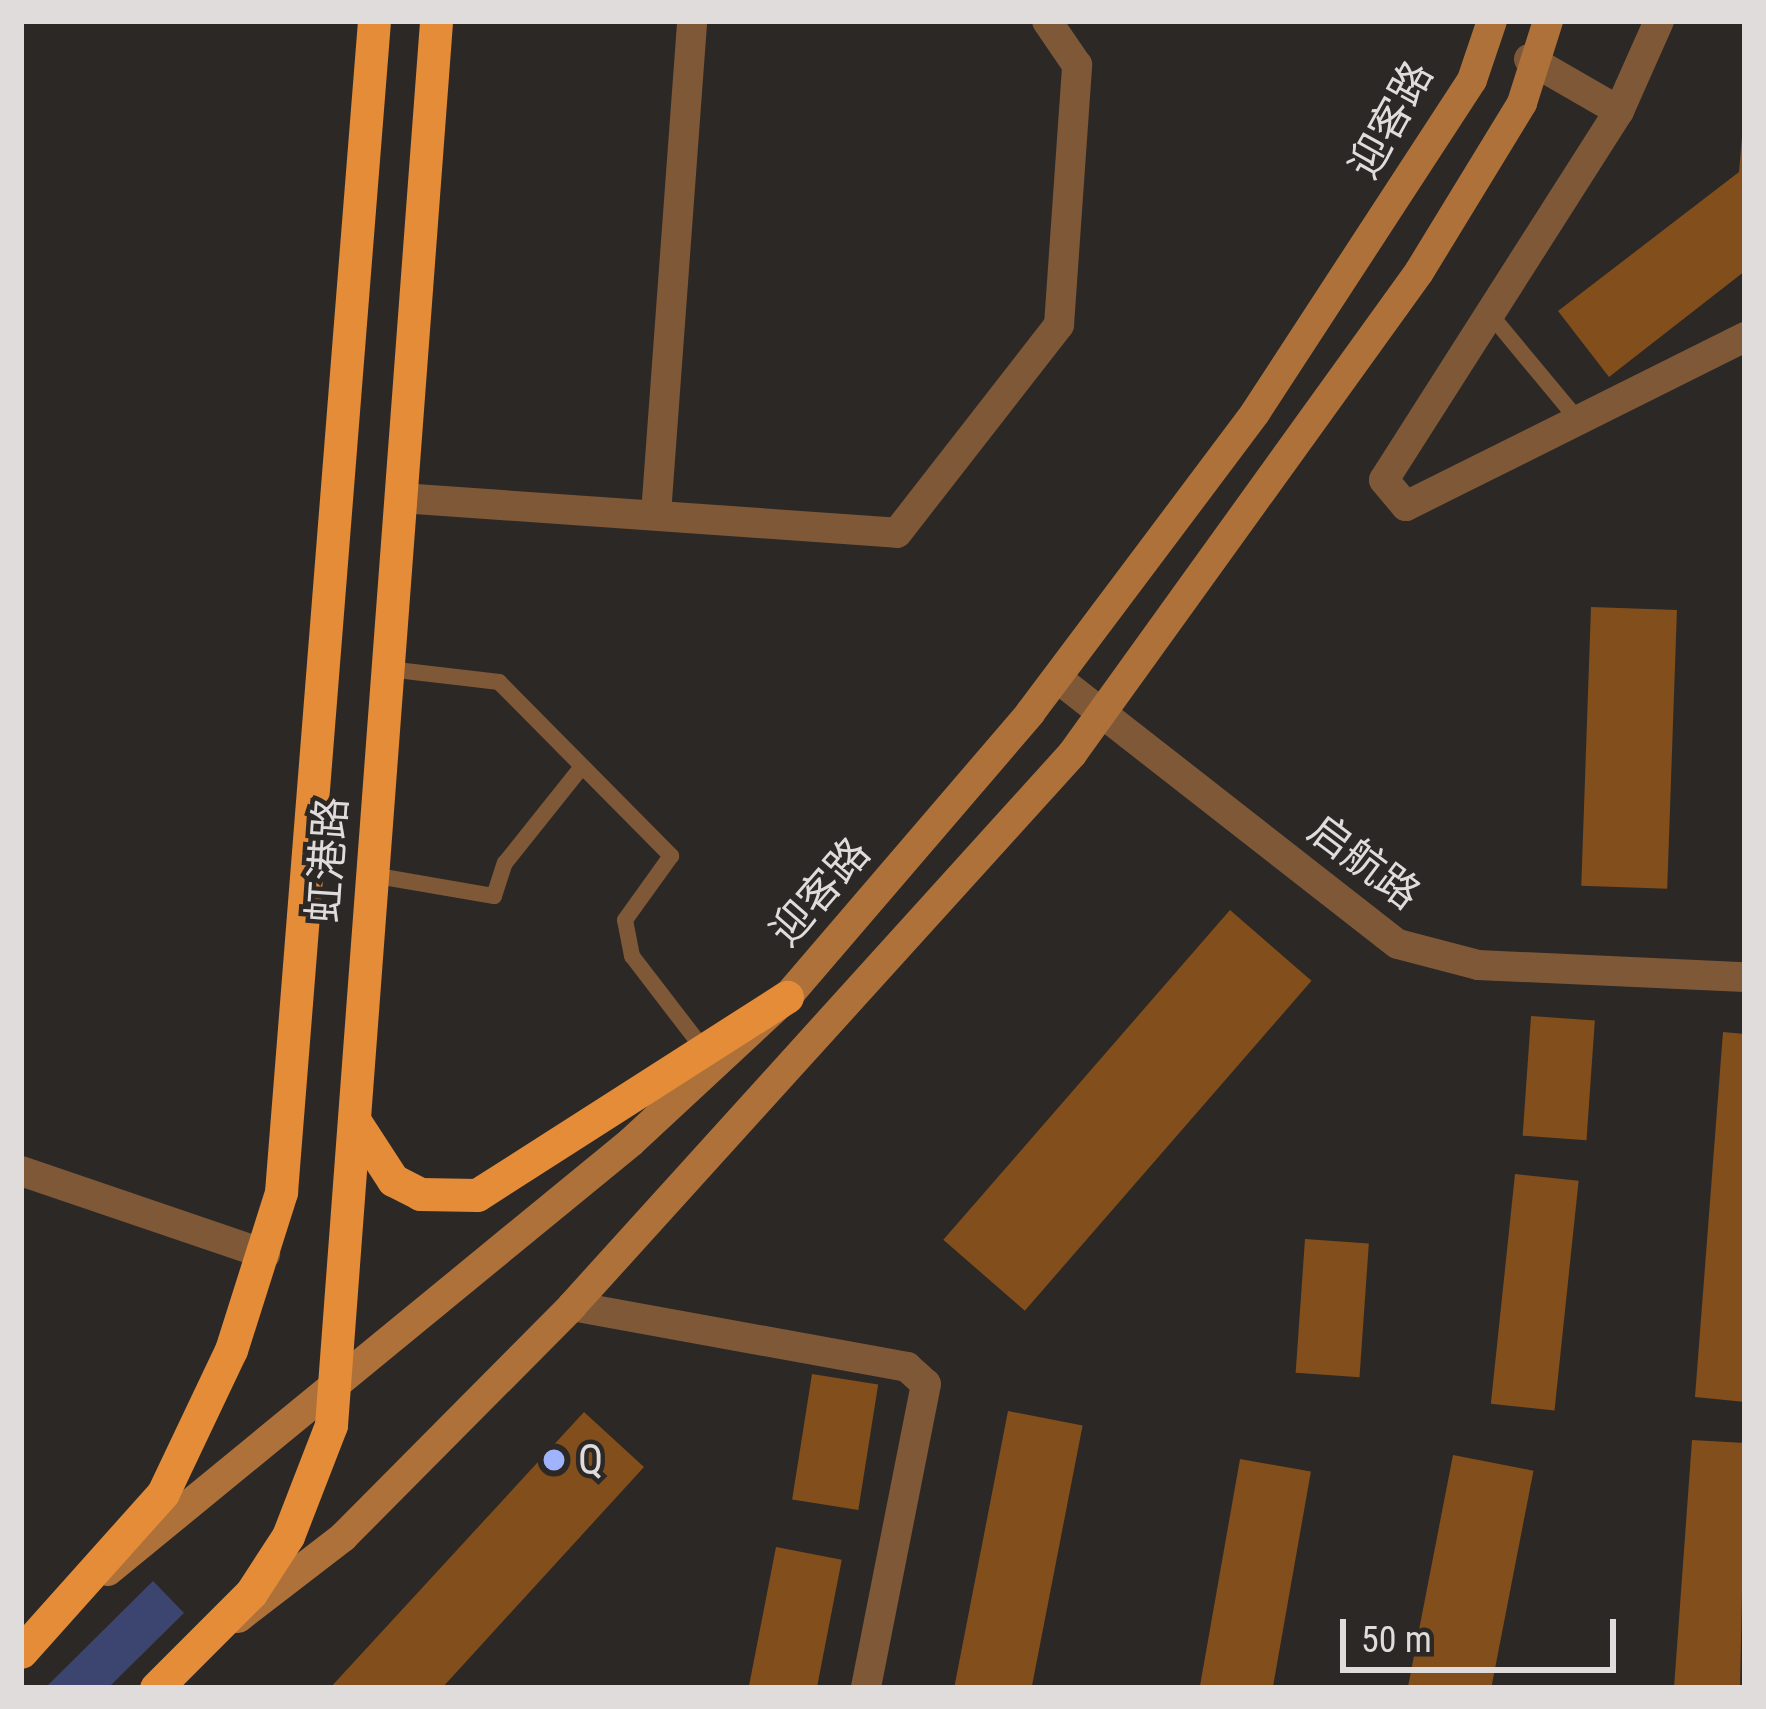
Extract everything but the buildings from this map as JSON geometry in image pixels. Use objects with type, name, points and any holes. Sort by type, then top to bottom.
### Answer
[{"type":"highway","name":"虹港路","points":[[76,1597],[164,1492],[265,1254],[289,1149],[374,21]]},
{"type":"highway","name":"虹港路","points":[[184,1660],[288,1536],[331,1425],[436,21]]},
{"type":"highway","points":[[354,1112],[359,1142],[393,1180],[420,1194],[477,1195],[787,998]]},
{"type":"highway","name":"迎客路","points":[[21,1652],[76,1597]]},
{"type":"highway","points":[[156,1688],[184,1660]]},
{"type":"main road","name":"迎客路","points":[[76,1597],[631,1142],[787,998],[1058,678],[1378,233],[1472,80],[1492,21]]},
{"type":"main road","points":[[184,1660],[344,1537],[572,1306],[886,970],[1103,713],[1419,272],[1522,104],[1529,59],[1548,21]]},
{"type":"street","points":[[656,514],[692,21]]},
{"type":"street","points":[[401,498],[896,533],[1059,325],[1077,65],[1047,21]]},
{"type":"street","points":[[1659,21],[1619,111],[1384,480],[1406,506],[1745,337]]},
{"type":"street","points":[[1529,59],[1619,111]]},
{"type":"street","name":"启航路","points":[[1058,678],[1417,951],[1478,965],[1745,977]]},
{"type":"street","points":[[21,1172],[265,1254]]},
{"type":"street","points":[[572,1306],[908,1366],[926,1384],[866,1688]]},
{"type":"lane","points":[[1490,314],[1578,420]]},
{"type":"lane","points":[[388,668],[499,682],[671,856],[625,920],[632,956],[705,1051]]},
{"type":"lane","points":[[372,875],[494,896],[505,863],[580,769]]},
{"type":"shaded area","points":[[153,1581],[184,1613],[108,1688],[45,1688]]},
{"type":"place","name":"Q","points":[[554,1460]]}]
